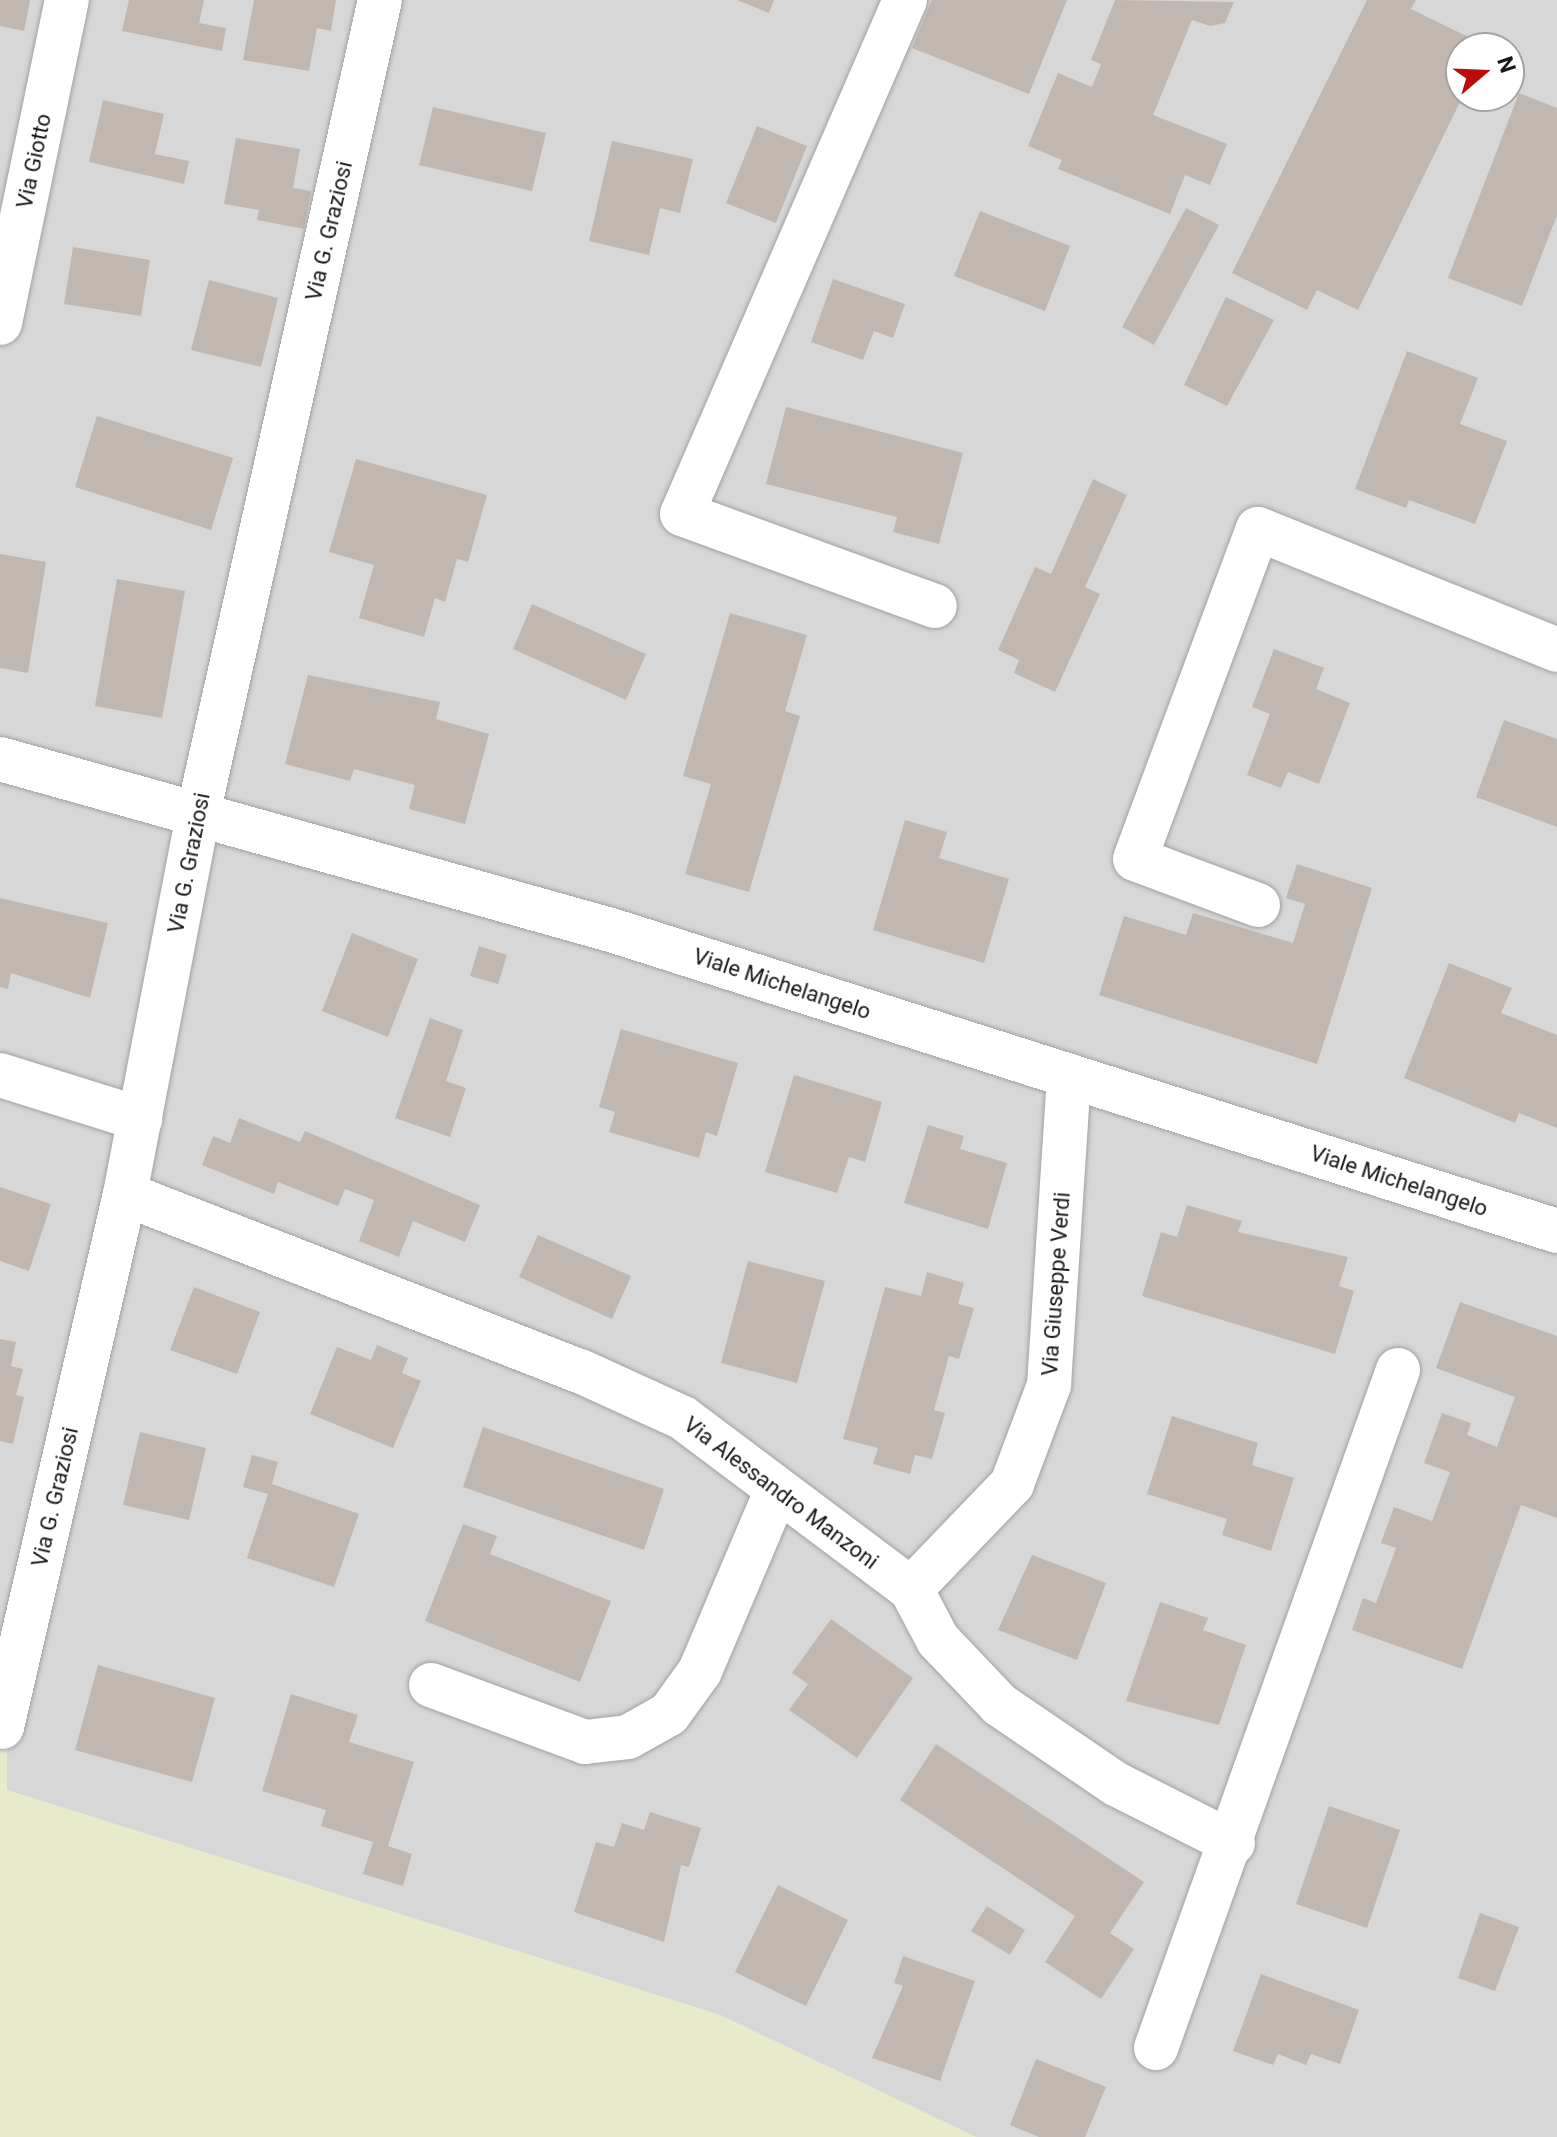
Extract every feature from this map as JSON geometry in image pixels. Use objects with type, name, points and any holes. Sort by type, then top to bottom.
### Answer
[{"type":"street","name":"Via Giotto","points":[[0,323],[67,0]]},
{"type":"street","name":"Via G. Graziosi","points":[[2,1727],[125,1194],[198,814],[380,0]]},
{"type":"street","points":[[905,0],[682,514],[935,606]]},
{"type":"street","points":[[1258,905],[1135,859],[1258,529],[1557,650]]},
{"type":"street","name":"Viale Michelangelo","points":[[0,759],[611,930],[1557,1231]]},
{"type":"street","points":[[0,1075],[140,1119]]},
{"type":"street","name":"Via Giuseppe Verdi","points":[[911,1589],[1012,1484],[1049,1385],[1069,1076]]},
{"type":"street","name":"Via Alessandro Manzoni","points":[[125,1194],[632,1394],[683,1418],[776,1492],[911,1589],[938,1640],[1000,1705],[1116,1784],[1233,1843]]},
{"type":"street","points":[[1156,2048],[1233,1843],[1398,1370]]},
{"type":"street","points":[[431,1685],[585,1742],[628,1737],[669,1714],[700,1671],[776,1492]]},
{"type":"shaded area","points":[[0,0],[1557,0],[1557,2137],[976,2137],[720,2015],[7,1790],[6,1637],[0,1635]]},
{"type":"green space","points":[[0,1635],[6,1637],[7,1790],[720,2015],[976,2137],[0,2137]]},
{"type":"building","points":[[0,0],[30,0],[24,31],[0,26]]},
{"type":"building","points":[[129,0],[204,0],[199,23],[226,28],[222,51],[122,31]]},
{"type":"building","points":[[254,0],[336,0],[331,31],[317,28],[309,71],[243,60]]},
{"type":"building","points":[[737,0],[774,0],[769,13]]},
{"type":"building","points":[[932,0],[1067,0],[1029,94],[912,48]]},
{"type":"building","points":[[1115,0],[1234,2],[1225,23],[1210,26],[1192,20],[1153,115],[1227,144],[1210,185],[1185,175],[1170,214],[1058,169],[1062,160],[1028,146],[1058,73],[1092,87],[1101,64],[1091,60]]},
{"type":"building","points":[[1367,0],[1416,0],[1411,9],[1458,32],[1445,32],[1445,112],[1455,112],[1358,310],[1317,290],[1307,310],[1232,273]]},
{"type":"building","points":[[1525,95],[1557,108],[1557,215],[1522,306],[1448,278],[1512,112],[1525,112]]},
{"type":"building","points":[[103,100],[164,114],[155,154],[189,161],[184,184],[89,162]]},
{"type":"building","points":[[433,107],[546,133],[532,191],[419,165]]},
{"type":"building","points":[[757,126],[807,146],[776,223],[726,203]]},
{"type":"building","points":[[236,138],[300,149],[293,188],[311,191],[304,229],[257,220],[259,210],[224,204]]},
{"type":"building","points":[[612,141],[693,159],[680,213],[660,208],[649,255],[589,241]]},
{"type":"building","points":[[1186,208],[1219,225],[1154,345],[1122,327]]},
{"type":"building","points":[[980,211],[1070,246],[1045,311],[954,276]]},
{"type":"building","points":[[73,247],[150,260],[141,316],[64,304]]},
{"type":"building","points":[[833,279],[905,304],[893,338],[874,331],[863,360],[811,342]]},
{"type":"building","points":[[209,280],[278,298],[261,367],[191,350]]},
{"type":"building","points":[[1226,297],[1274,320],[1227,406],[1184,385]]},
{"type":"building","points":[[1407,351],[1478,378],[1460,424],[1507,441],[1475,524],[1409,500],[1406,508],[1355,489]]},
{"type":"building","points":[[786,407],[963,453],[939,544],[893,532],[897,517],[766,484]]},
{"type":"building","points":[[97,416],[233,458],[211,530],[75,487]]},
{"type":"building","points":[[356,459],[487,495],[468,562],[457,559],[445,602],[435,598],[424,637],[359,618],[374,565],[329,552]]},
{"type":"building","points":[[1093,479],[1127,495],[1085,587],[1100,594],[1055,692],[1014,673],[1019,660],[998,650],[1035,567],[1051,574]]},
{"type":"building","points":[[0,554],[46,562],[28,673],[0,668]]},
{"type":"building","points":[[117,579],[185,591],[162,718],[95,706]]},
{"type":"building","points":[[532,604],[646,654],[626,700],[513,649]]},
{"type":"building","points":[[730,613],[807,635],[785,711],[800,716],[749,892],[685,874],[711,784],[683,776]]},
{"type":"building","points":[[1274,649],[1324,668],[1316,689],[1350,703],[1319,784],[1288,772],[1281,788],[1247,775],[1270,714],[1252,707]]},
{"type":"building","points":[[308,675],[440,702],[436,719],[489,734],[465,824],[409,809],[415,785],[354,769],[350,781],[285,764]]},
{"type":"building","points":[[1504,720],[1557,739],[1557,827],[1476,797]]},
{"type":"building","points":[[905,820],[947,832],[939,858],[1009,879],[984,963],[873,930]]},
{"type":"building","points":[[1297,864],[1372,888],[1317,1064],[1099,995],[1124,916],[1186,935],[1193,913],[1293,943],[1305,904],[1286,898]]},
{"type":"building","points":[[0,898],[108,923],[90,998],[11,973],[8,989],[0,987]]},
{"type":"building","points":[[352,933],[418,959],[388,1037],[322,1011]]},
{"type":"building","points":[[479,946],[507,955],[498,984],[470,976]]},
{"type":"building","points":[[1449,963],[1512,988],[1501,1013],[1557,1035],[1557,1128],[1519,1113],[1515,1123],[1404,1078]]},
{"type":"building","points":[[430,1018],[463,1030],[446,1081],[466,1088],[450,1137],[395,1118]]},
{"type":"building","points":[[621,1029],[738,1063],[717,1136],[706,1132],[699,1158],[609,1132],[615,1112],[599,1107]]},
{"type":"building","points":[[794,1075],[882,1102],[865,1162],[849,1157],[837,1193],[765,1172]]},
{"type":"building","points":[[239,1118],[300,1142],[305,1131],[480,1205],[465,1242],[413,1221],[399,1257],[359,1241],[374,1200],[345,1189],[338,1206],[278,1182],[274,1194],[202,1165],[213,1136],[230,1143]]},
{"type":"building","points":[[928,1125],[964,1136],[960,1149],[1007,1163],[988,1229],[904,1203]]},
{"type":"building","points":[[0,1187],[51,1204],[29,1271],[0,1261]]},
{"type":"building","points":[[1187,1205],[1242,1221],[1238,1232],[1348,1257],[1339,1286],[1354,1291],[1335,1354],[1142,1296],[1161,1232],[1177,1237]]},
{"type":"building","points":[[538,1235],[631,1276],[612,1319],[519,1277]]},
{"type":"building","points":[[748,1261],[825,1281],[797,1383],[721,1363]]},
{"type":"building","points":[[927,1272],[964,1283],[958,1304],[974,1308],[959,1359],[949,1356],[934,1410],[945,1413],[932,1459],[915,1455],[910,1474],[873,1464],[878,1448],[843,1439],[885,1287],[921,1296]]},
{"type":"building","points":[[194,1287],[260,1312],[237,1374],[170,1350]]},
{"type":"building","points":[[1460,1302],[1557,1336],[1557,1518],[1521,1505],[1462,1669],[1352,1630],[1363,1598],[1376,1603],[1396,1548],[1381,1543],[1394,1507],[1432,1521],[1450,1472],[1424,1463],[1442,1413],[1471,1423],[1467,1435],[1497,1447],[1515,1397],[1436,1368]]},
{"type":"building","points":[[0,1339],[16,1342],[11,1366],[23,1369],[16,1395],[24,1397],[13,1444],[0,1441]]},
{"type":"building","points":[[377,1345],[408,1358],[402,1373],[421,1381],[393,1448],[310,1414],[337,1347],[371,1360]]},
{"type":"building","points":[[1172,1416],[1258,1443],[1252,1465],[1294,1478],[1271,1551],[1222,1535],[1227,1519],[1147,1494]]},
{"type":"building","points":[[483,1427],[664,1489],[644,1550],[463,1487]]},
{"type":"building","points":[[140,1432],[206,1448],[189,1520],[123,1505]]},
{"type":"building","points":[[252,1455],[278,1462],[272,1484],[359,1514],[334,1587],[247,1558],[268,1494],[243,1487]]},
{"type":"building","points":[[463,1524],[497,1536],[490,1554],[611,1601],[580,1682],[425,1621]]},
{"type":"building","points":[[1032,1555],[1106,1583],[1077,1660],[998,1630]]},
{"type":"building","points":[[1160,1602],[1208,1618],[1203,1630],[1246,1645],[1219,1725],[1126,1701]]},
{"type":"building","points":[[831,1619],[913,1678],[857,1758],[789,1710],[808,1684],[792,1673]]},
{"type":"building","points":[[98,1665],[215,1698],[192,1782],[75,1750]]},
{"type":"building","points":[[291,1694],[358,1715],[349,1742],[414,1762],[388,1846],[412,1854],[403,1886],[363,1874],[373,1842],[321,1826],[326,1810],[262,1791]]},
{"type":"building","points":[[936,1744],[1144,1882],[1110,1933],[1134,1949],[1101,1999],[1045,1962],[1075,1916],[900,1800]]},
{"type":"building","points":[[1329,1806],[1400,1830],[1367,1928],[1296,1904]]},
{"type":"building","points":[[650,1812],[701,1828],[689,1867],[681,1865],[664,1942],[574,1912],[596,1842],[614,1847],[622,1823],[644,1830]]},
{"type":"building","points":[[778,1885],[848,1920],[806,2006],[735,1972]]},
{"type":"building","points":[[987,1906],[1025,1930],[1010,1955],[971,1931]]},
{"type":"building","points":[[1480,1913],[1519,1927],[1495,1991],[1458,1978]]},
{"type":"building","points":[[903,1956],[975,1981],[940,2081],[872,2058],[903,1986],[894,1983]]},
{"type":"building","points":[[1261,1974],[1359,2010],[1340,2064],[1311,2054],[1306,2065],[1278,2054],[1273,2065],[1233,2051]]},
{"type":"building","points":[[1036,2059],[1106,2087],[1085,2137],[1039,2137],[1010,2125]]}]
